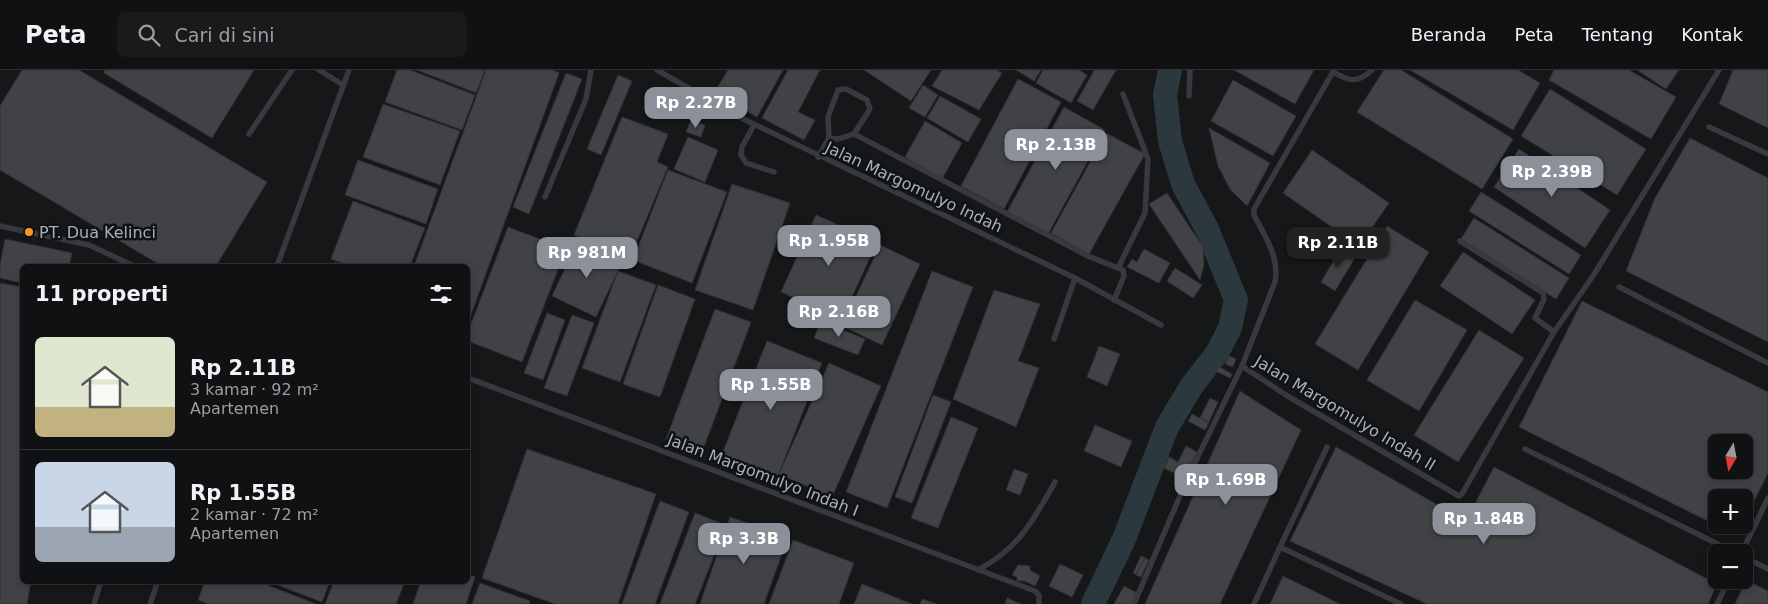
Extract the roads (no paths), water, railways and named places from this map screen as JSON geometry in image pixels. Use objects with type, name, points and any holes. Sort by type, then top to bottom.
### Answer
[{"type":"lane","points":[[249,134],[292,70]]},
{"type":"lane","points":[[318,70],[343,85]]},
{"type":"lane","points":[[278,264],[349,70]]},
{"type":"lane","points":[[545,197],[586,99],[591,70]]},
{"type":"lane","name":"Jalan Margomulyo Indah","points":[[657,70],[754,125],[1075,278],[1161,325]]},
{"type":"lane","points":[[1189,96],[1190,70]]},
{"type":"lane","points":[[1334,71],[1349,81],[1357,81],[1372,70]]},
{"type":"lane","points":[[1460,241],[1543,293],[1544,299],[1535,318],[1554,332],[1593,276],[1719,70]]},
{"type":"lane","name":"Jalan Margomulyo Indah II","points":[[1334,71],[1254,209],[1254,216],[1276,260],[1278,271],[1265,310],[1242,366],[1289,397],[1459,496],[1462,494],[1554,332]]},
{"type":"lane","points":[[818,157],[829,138],[827,129],[830,107],[835,94],[840,89],[853,93],[870,104],[870,108],[854,134],[838,139],[829,138]]},
{"type":"lane","points":[[1118,268],[1144,213],[1148,159],[1123,94]]},
{"type":"lane","points":[[754,125],[742,147],[741,155],[746,163],[774,172]]},
{"type":"lane","points":[[1709,127],[1768,154]]},
{"type":"lane","points":[[854,134],[1088,256],[1118,268],[1125,273],[1114,300]]},
{"type":"lane","points":[[0,226],[89,245],[130,264]]},
{"type":"lane","points":[[1054,339],[1075,278]]},
{"type":"lane","points":[[1619,287],[1768,363]]},
{"type":"lane","points":[[1134,604],[1188,477],[1242,366]]},
{"type":"lane","name":"Jalan Margomulyo Indah I","points":[[470,379],[1035,591],[1039,595],[1040,604]]},
{"type":"lane","points":[[1254,604],[1327,448]]},
{"type":"lane","points":[[1525,449],[1718,544]]},
{"type":"lane","points":[[978,570],[992,562],[1021,537],[1030,526],[1055,482]]},
{"type":"lane","points":[[1746,544],[1768,498]]},
{"type":"lane","points":[[1280,548],[1401,604]]},
{"type":"lane","points":[[1753,562],[1768,569]]},
{"type":"lane","points":[[94,604],[100,584]]},
{"type":"lane","points":[[150,604],[157,584]]},
{"type":"lane","points":[[1717,604],[1724,589]]},
{"type":"waterway","points":[[1093,604],[1124,539],[1167,427],[1191,387],[1217,353],[1230,328],[1236,300],[1207,229],[1183,184],[1170,141],[1165,95],[1170,70]]},
{"type":"place","name":"PT. Dua Kelinci","points":[[29,232]]}]
